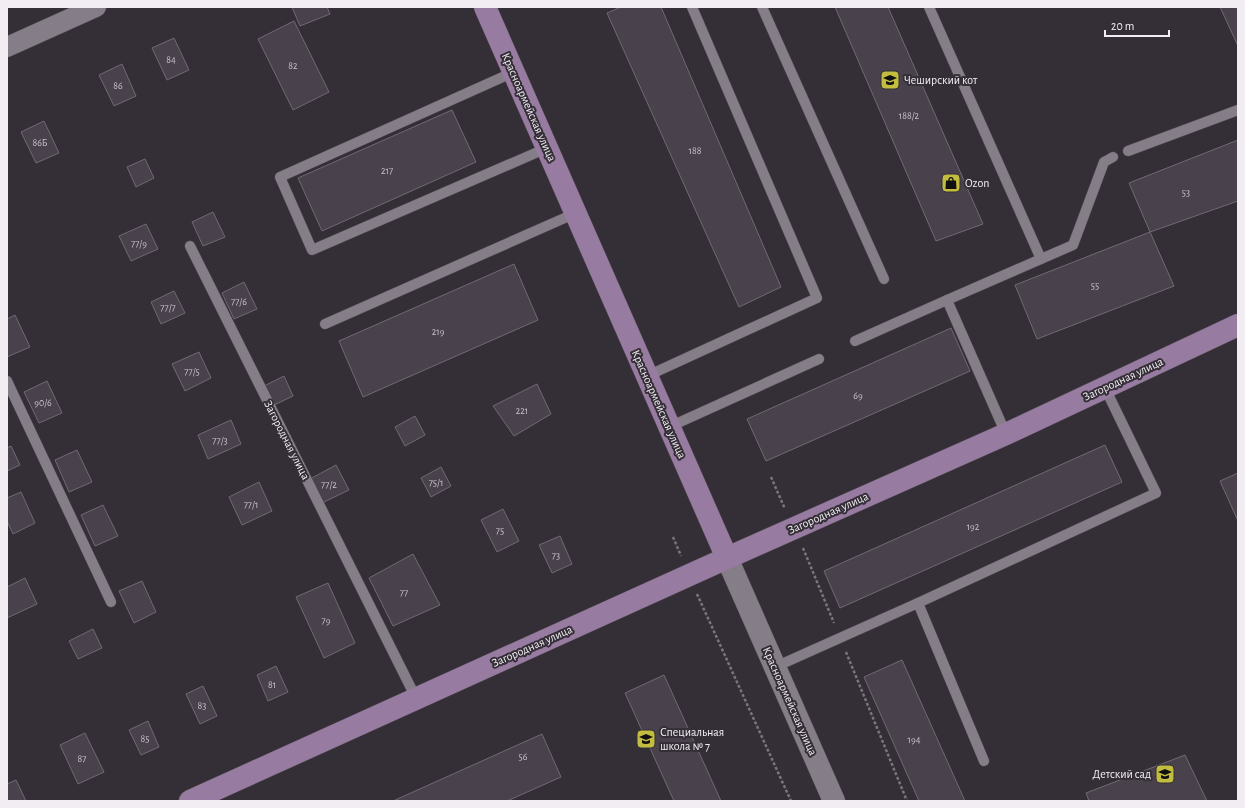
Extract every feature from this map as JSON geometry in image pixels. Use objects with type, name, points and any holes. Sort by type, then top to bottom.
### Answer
[{"type":"main road","name":"Красноармейская улица","points":[[485,7],[727,558]]},
{"type":"main road","name":"Загородная улица","points":[[190,801],[689,575],[1006,434],[1238,325]]},
{"type":"street","points":[[7,47],[96,7]]},
{"type":"street","name":"Красноармейская улица","points":[[727,558],[834,801]]},
{"type":"lane","points":[[647,376],[817,298],[692,7]]},
{"type":"lane","points":[[762,7],[884,279]]},
{"type":"lane","points":[[929,7],[1041,259]]},
{"type":"lane","points":[[514,72],[280,177],[312,250],[547,148]]},
{"type":"lane","points":[[1128,151],[1238,110]]},
{"type":"lane","points":[[855,341],[1073,246],[1104,162],[1113,157]]},
{"type":"lane","points":[[325,324],[576,213]]},
{"type":"lane","name":"Загородная улица","points":[[190,246],[416,698]]},
{"type":"lane","points":[[947,300],[1006,434]]},
{"type":"lane","points":[[669,427],[819,359]]},
{"type":"lane","points":[[7,380],[111,602]]},
{"type":"lane","points":[[775,667],[1156,493],[1105,388]]},
{"type":"lane","points":[[918,603],[984,762]]},
{"type":"path","points":[[673,537],[791,801]]},
{"type":"building","points":[[292,7],[327,7],[330,14],[300,26]]},
{"type":"building","points":[[621,7],[661,7],[781,287],[739,307],[607,13]]},
{"type":"building","points":[[835,7],[888,7],[983,224],[936,241]]},
{"type":"building","points":[[1220,7],[1238,7],[1238,46]]},
{"type":"building","points":[[294,21],[329,92],[293,110],[258,39]]},
{"type":"building","points":[[174,38],[189,70],[167,80],[152,48]]},
{"type":"building","points":[[122,64],[136,96],[114,106],[99,75]]},
{"type":"building","points":[[452,110],[476,162],[322,231],[298,178]]},
{"type":"building","points":[[44,121],[59,153],[36,163],[21,132]]},
{"type":"building","points":[[1238,140],[1238,201],[1150,232],[1129,183]]},
{"type":"building","points":[[145,159],[154,178],[136,187],[127,167]]},
{"type":"building","points":[[213,212],[225,237],[203,246],[192,222]]},
{"type":"building","points":[[146,224],[158,249],[131,261],[119,236]]},
{"type":"building","points":[[1150,232],[1174,286],[1037,339],[1015,285]]},
{"type":"building","points":[[514,264],[538,320],[363,397],[339,341]]},
{"type":"building","points":[[244,282],[257,309],[234,319],[222,293]]},
{"type":"building","points":[[174,291],[185,313],[161,324],[151,302]]},
{"type":"building","points":[[15,315],[30,347],[7,357],[7,319]]},
{"type":"building","points":[[951,328],[970,371],[766,461],[747,419]]},
{"type":"building","points":[[199,352],[211,378],[185,391],[172,364]]},
{"type":"building","points":[[284,376],[293,396],[274,405],[264,386]]},
{"type":"building","points":[[47,381],[62,413],[39,423],[24,392]]},
{"type":"building","points":[[537,384],[551,414],[514,436],[493,406]]},
{"type":"building","points":[[415,416],[425,435],[405,446],[395,427]]},
{"type":"building","points":[[231,420],[241,444],[208,459],[198,435]]},
{"type":"building","points":[[1105,445],[1122,482],[840,608],[824,571]]},
{"type":"building","points":[[11,446],[20,465],[7,471],[7,448]]},
{"type":"building","points":[[77,450],[92,482],[69,492],[55,460]]},
{"type":"building","points":[[336,465],[349,490],[322,503],[310,479]]},
{"type":"building","points":[[441,467],[451,486],[431,497],[421,478]]},
{"type":"building","points":[[1238,473],[1238,521],[1220,481]]},
{"type":"building","points":[[259,482],[272,511],[242,525],[229,497]]},
{"type":"building","points":[[21,492],[35,523],[13,534],[7,521],[7,498]]},
{"type":"building","points":[[103,505],[118,536],[95,546],[81,515]]},
{"type":"building","points":[[503,509],[519,541],[497,552],[481,520]]},
{"type":"building","points":[[560,536],[572,564],[552,573],[539,545]]},
{"type":"building","points":[[413,554],[440,605],[393,626],[369,578]]},
{"type":"building","points":[[25,578],[37,604],[7,618],[7,587]]},
{"type":"building","points":[[142,581],[156,612],[134,623],[119,591]]},
{"type":"building","points":[[328,583],[355,643],[324,658],[296,597]]},
{"type":"building","points":[[93,629],[102,648],[78,659],[69,641]]},
{"type":"building","points":[[902,660],[965,801],[919,801],[864,677]]},
{"type":"building","points":[[276,666],[288,692],[268,701],[257,675]]},
{"type":"building","points":[[664,675],[721,801],[674,801],[625,693]]},
{"type":"building","points":[[203,686],[217,716],[200,724],[186,694]]},
{"type":"building","points":[[148,721],[159,747],[141,755],[129,730]]},
{"type":"building","points":[[85,733],[104,772],[78,784],[60,745]]},
{"type":"building","points":[[542,734],[561,777],[507,801],[393,801]]},
{"type":"building","name":"Детский сад","points":[[1185,755],[1207,801],[1089,801],[1086,793]]},
{"type":"building","points":[[16,780],[26,801],[7,801],[7,784]]},
{"type":"place","name":"Чеширский кот","points":[[890,80]]},
{"type":"place","name":"Ozon","points":[[951,183]]},
{"type":"place","name":"Специальная школа № 7","points":[[646,739]]},
{"type":"place","name":"Детский сад","points":[[1165,774]]}]
